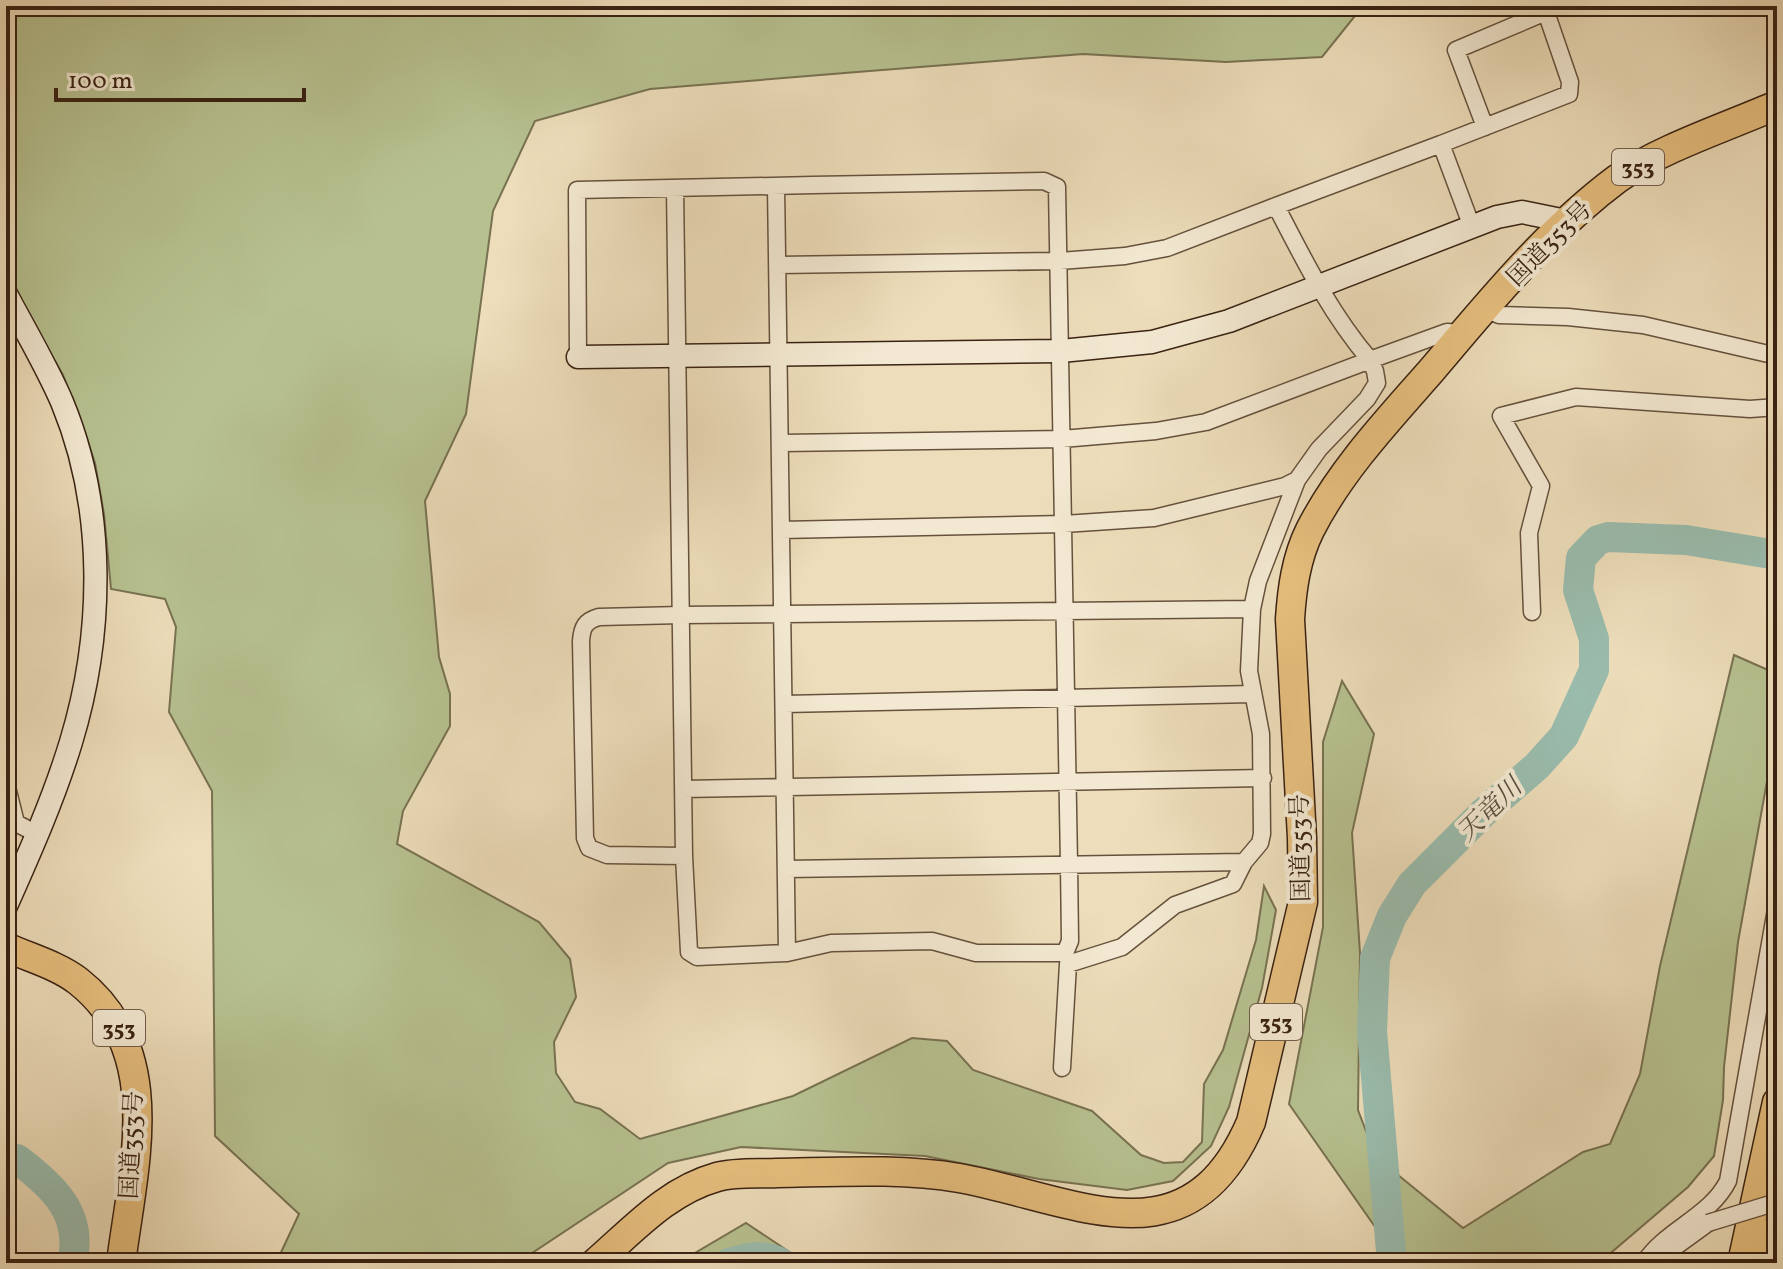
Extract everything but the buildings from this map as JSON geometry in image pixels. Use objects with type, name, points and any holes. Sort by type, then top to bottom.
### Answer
[{"type":"highway","name":"国道353号","points":[[595,1263],[664,1202],[685,1188],[722,1175],[834,1172],[959,1178],[1071,1208],[1125,1217],[1164,1212],[1200,1195],[1226,1169],[1241,1147],[1251,1122],[1303,902],[1290,654],[1292,590],[1308,533],[1331,492],[1361,453],[1463,333],[1566,221],[1620,178],[1654,158],[1777,105]]},
{"type":"highway","name":"国道353号","points":[[6,947],[75,979],[106,1009],[127,1044],[134,1069],[138,1106],[121,1263]]},
{"type":"highway","points":[[1742,1263],[1777,1102]]},
{"type":"highway","points":[[1770,1263],[1777,1229]]},
{"type":"street","points":[[778,265],[1060,261],[1125,256],[1167,248],[1441,144],[1485,127],[1569,94],[1570,82],[1546,12],[1456,50],[1485,127]]},
{"type":"street","points":[[1441,144],[1472,227]]},
{"type":"street","points":[[675,188],[677,356],[684,856],[687,948],[692,956],[787,953],[831,943],[932,941],[976,953],[1065,953],[1070,941],[1062,439],[1061,351],[1060,261],[1059,193],[1050,182],[776,186],[675,188],[577,190],[578,357],[677,356],[780,355],[1061,351],[1152,342],[1229,321],[1497,217],[1522,212],[1566,221]]},
{"type":"street","points":[[776,186],[787,953]]},
{"type":"street","points":[[1062,1068],[1068,964],[1122,947],[1175,905],[1233,884],[1244,862],[1260,843],[1263,778],[1260,718],[1249,671],[1252,609],[1258,581],[1297,480],[1319,449],[1367,399],[1377,383],[1370,360],[1346,332],[1317,287],[1276,206]]},
{"type":"street","points":[[6,294],[62,402],[73,434],[87,488],[96,566],[90,652],[71,742],[6,906]]},
{"type":"street","points":[[1485,309],[1499,315],[1568,317],[1643,325],[1777,356]]},
{"type":"street","points":[[781,443],[1062,439],[1156,431],[1206,422],[1447,332],[1463,333]]},
{"type":"street","points":[[1532,612],[1529,533],[1541,486],[1501,416],[1576,397],[1750,409],[1777,407]]},
{"type":"street","points":[[781,530],[1064,524],[1154,518],[1285,486],[1297,480]]},
{"type":"street","points":[[684,856],[607,855],[589,848],[585,838],[581,641],[582,628],[588,620],[599,617],[681,615],[1252,609]]},
{"type":"street","points":[[784,704],[1253,694]]},
{"type":"street","points":[[683,789],[1263,778]]},
{"type":"street","points":[[6,783],[16,823],[37,834]]},
{"type":"street","points":[[786,869],[1244,862]]},
{"type":"street","points":[[1644,1263],[1653,1250],[1720,1197],[1728,1181],[1777,904]]},
{"type":"street","points":[[1653,1263],[1708,1223],[1777,1202]]},
{"type":"street","points":[[1682,1244],[1682,1263]]},
{"type":"green space","points":[[6,6],[1363,6],[1322,57],[1226,62],[1083,54],[857,72],[650,89],[535,121],[493,211],[466,414],[425,501],[439,657],[450,694],[450,726],[403,811],[397,844],[539,922],[570,959],[576,997],[554,1042],[556,1073],[575,1102],[600,1109],[640,1139],[793,1096],[912,1038],[947,1041],[973,1070],[1092,1111],[1141,1155],[1164,1163],[1183,1162],[1202,1142],[1204,1084],[1223,1050],[1256,940],[1264,886],[1276,910],[1262,988],[1229,1107],[1211,1146],[1173,1181],[1127,1190],[1039,1179],[925,1156],[741,1147],[668,1163],[517,1263],[276,1263],[299,1214],[215,1136],[212,791],[169,712],[176,627],[165,599],[111,589],[104,514],[95,463],[81,421],[63,375],[6,275]]},
{"type":"green space","points":[[1734,655],[1777,674],[1777,726],[1738,942],[1723,1100],[1714,1156],[1688,1187],[1599,1263],[1376,1263],[1380,1234],[1289,1104],[1323,927],[1323,742],[1342,681],[1374,734],[1352,833],[1360,953],[1358,1110],[1376,1157],[1463,1228],[1583,1152],[1610,1144],[1640,1074],[1660,966]]},
{"type":"green space","points":[[746,1223],[806,1263],[678,1263]]},
{"type":"waterway","points":[[323,6],[361,13],[403,14],[483,6]]},
{"type":"waterway","name":"天竜川","points":[[1392,1263],[1372,1031],[1375,958],[1392,916],[1412,884],[1483,813],[1537,766],[1564,736],[1594,670],[1594,639],[1578,590],[1581,558],[1598,540],[1608,537],[1686,540],[1777,555]]},
{"type":"waterway","name":"天竜川","points":[[6,1160],[17,1159],[42,1180],[62,1203],[74,1230],[72,1263]]},
{"type":"waterway","name":"天竜川","points":[[729,1263],[761,1257],[781,1263]]}]
